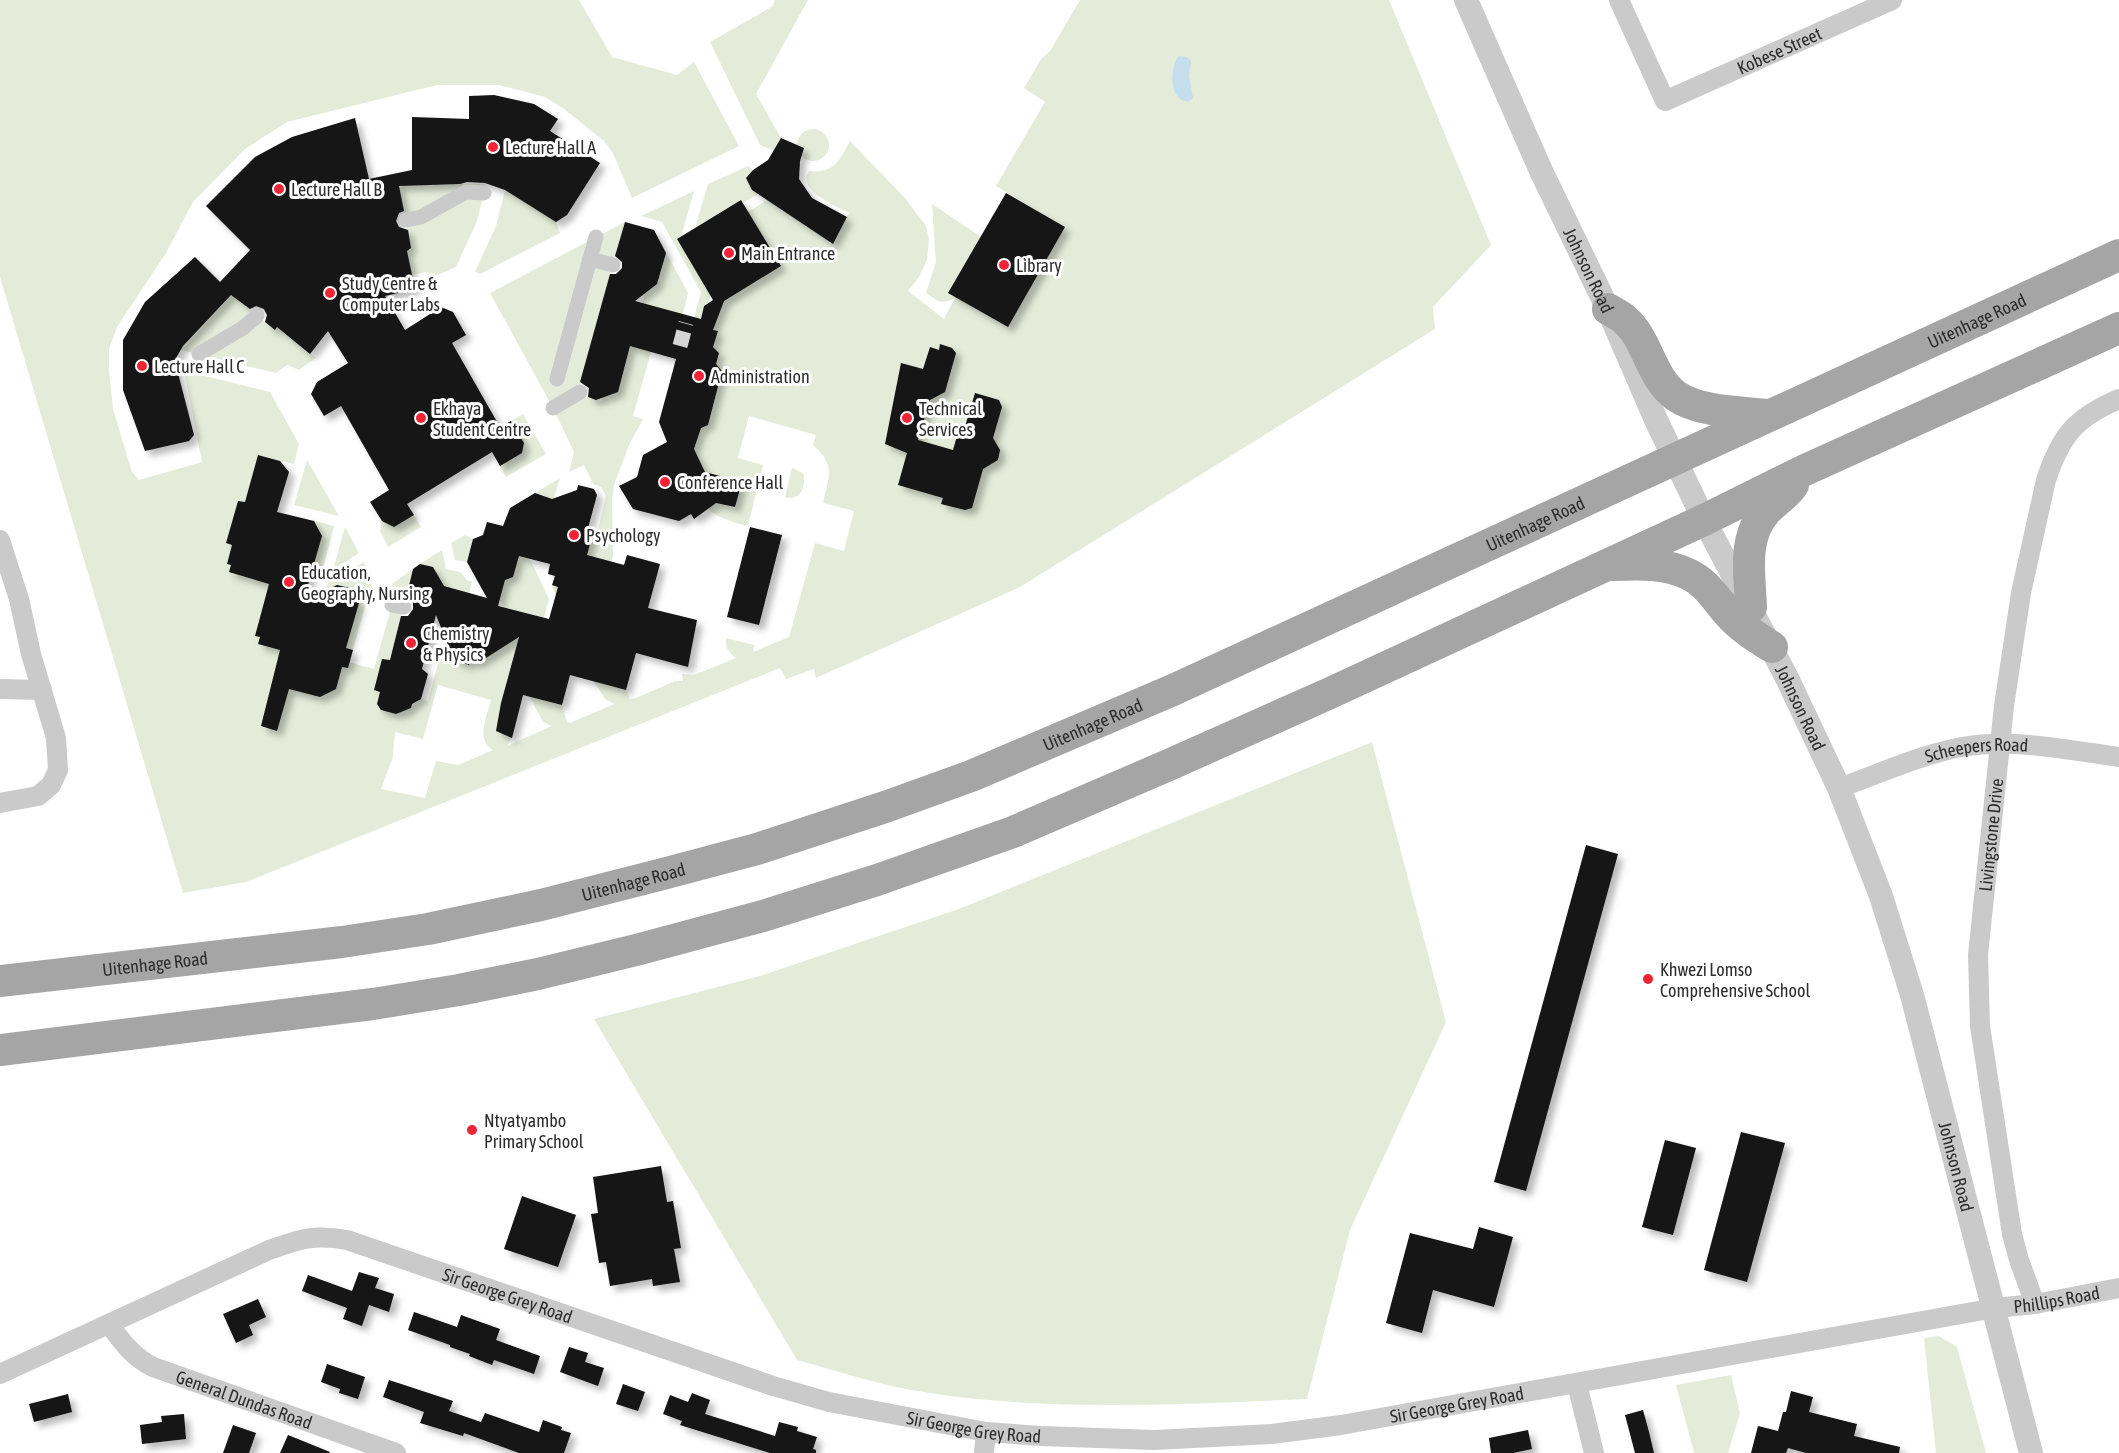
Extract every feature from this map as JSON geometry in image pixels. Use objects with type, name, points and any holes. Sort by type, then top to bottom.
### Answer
[{"type":"main road","name":"Uitenhage Road","points":[[0,981],[342,942],[428,929],[541,905],[757,849],[888,806],[971,776],[1041,747],[1255,652],[2119,255]]},
{"type":"main road","points":[[1608,309],[1624,320],[1634,332],[1664,384],[1676,396],[1703,407],[1768,415]]},
{"type":"main road","points":[[0,1050],[373,1004],[459,990],[549,972],[763,916],[877,880],[1013,832],[1329,694],[1805,470],[2119,328]]},
{"type":"main road","points":[[1751,607],[1750,544],[1755,526],[1766,512],[1790,490],[1805,470]]},
{"type":"main road","points":[[1606,565],[1648,564],[1690,574],[1709,590],[1741,626],[1772,647]]},
{"type":"street","name":"Johnson Road","points":[[1466,0],[1542,173],[1608,309],[1656,420],[1704,519],[1772,647],[1839,788],[1881,896],[1897,945],[1995,1308],[2031,1453]]},
{"type":"street","name":"Kobese Street","points":[[1619,0],[1665,101],[1881,2]]},
{"type":"street","points":[[406,220],[421,217],[466,192],[484,193]]},
{"type":"street","points":[[557,379],[596,237]]},
{"type":"street","points":[[590,259],[613,265]]},
{"type":"street","points":[[199,354],[243,328],[257,316]]},
{"type":"street","points":[[552,408],[580,392]]},
{"type":"street","name":"Livingstone Drive","points":[[2035,1304],[2012,1234],[1980,1026],[1978,955],[2000,743],[2021,593],[2049,472],[2068,433],[2079,421],[2100,407],[2119,399]]},
{"type":"street","points":[[0,540],[19,599],[31,654],[56,738],[58,770],[51,784],[38,796],[0,802]]},
{"type":"street","points":[[0,689],[42,690]]},
{"type":"street","name":"Scheepers Road","points":[[1839,788],[1937,753],[1963,747],[2000,743],[2119,756]]},
{"type":"street","name":"Sir George Grey Road","points":[[0,1374],[269,1250],[309,1237],[327,1236],[347,1240],[773,1386],[829,1402],[986,1432],[1041,1436],[1155,1440],[1272,1434],[1341,1425],[1995,1308]]},
{"type":"street","name":"Phillips Road","points":[[1995,1308],[2035,1304],[2119,1288]]},
{"type":"street","name":"General Dundas Road","points":[[109,1324],[133,1354],[153,1367],[359,1446],[396,1453]]},
{"type":"street","points":[[1577,1384],[1594,1453]]},
{"type":"street","points":[[984,1453],[986,1432]]},
{"type":"green space","points":[[0,0],[579,0],[612,57],[677,75],[694,62],[739,146],[632,198],[613,153],[604,141],[545,97],[499,85],[437,85],[287,122],[245,149],[193,202],[166,253],[117,327],[109,349],[113,409],[132,472],[139,480],[202,462],[184,371],[270,392],[299,444],[294,464],[258,457],[245,502],[238,501],[226,543],[232,545],[227,564],[277,557],[258,644],[276,649],[316,623],[328,583],[364,562],[373,578],[353,650],[346,648],[359,603],[354,595],[348,593],[349,588],[337,585],[332,587],[305,683],[307,694],[321,697],[323,691],[342,667],[348,668],[349,662],[374,669],[394,597],[392,584],[413,569],[390,660],[382,659],[374,690],[380,692],[381,710],[396,714],[398,708],[406,710],[421,699],[428,701],[440,656],[468,665],[470,661],[478,663],[485,658],[493,627],[506,609],[500,601],[505,580],[513,577],[520,553],[531,561],[549,599],[544,618],[525,613],[501,703],[512,738],[507,746],[552,726],[543,722],[529,696],[562,705],[567,722],[570,723],[614,704],[606,700],[593,681],[626,690],[630,699],[636,698],[675,681],[683,681],[682,674],[694,675],[736,658],[728,650],[726,638],[754,645],[753,652],[789,637],[815,543],[844,551],[854,511],[823,503],[829,471],[825,459],[813,445],[816,435],[749,416],[738,458],[763,465],[748,526],[720,517],[709,510],[698,498],[735,508],[742,482],[705,472],[694,450],[701,428],[708,425],[722,371],[716,364],[719,353],[713,347],[717,331],[710,329],[748,212],[767,200],[833,244],[849,213],[819,196],[808,185],[806,178],[809,171],[825,170],[835,164],[850,141],[905,198],[926,226],[929,239],[927,260],[919,277],[908,291],[944,319],[955,298],[940,301],[926,293],[936,262],[932,204],[981,237],[949,293],[1008,326],[1065,227],[996,186],[1045,102],[1024,88],[1041,59],[1050,51],[1080,0],[1389,0],[1491,245],[1433,307],[1435,329],[1020,587],[816,678],[814,669],[786,679],[780,668],[246,882],[183,893],[0,277]],"holes":[[[438,685],[491,700],[483,734],[488,746],[493,750],[458,765],[436,761],[425,798],[381,789],[393,757],[395,732],[423,739]]]},
{"type":"green space","points":[[775,0],[808,0],[756,94],[781,138],[774,151],[760,145],[710,42],[773,6]]},
{"type":"green space","points":[[813,129],[824,134],[829,145],[824,156],[813,161],[802,156],[797,145],[802,134]]},
{"type":"green space","points":[[748,166],[753,170],[746,178],[752,190],[758,194],[743,203],[741,200],[695,228],[708,184]]},
{"type":"green space","points":[[407,185],[486,185],[477,221],[456,267],[438,275],[425,272],[412,275],[407,251],[411,248],[404,212],[336,226],[326,208]]},
{"type":"green space","points":[[505,190],[556,222],[560,233],[480,274],[475,272],[496,226]]},
{"type":"green space","points":[[694,191],[681,237],[677,239],[711,296],[704,306],[699,326],[692,325],[701,292],[662,222],[641,216]]},
{"type":"green space","points":[[625,222],[579,388],[582,395],[601,401],[603,395],[618,392],[634,331],[651,352],[633,416],[643,419],[629,445],[614,485],[613,556],[601,599],[556,596],[552,585],[593,597],[604,560],[587,555],[594,530],[598,530],[606,496],[601,487],[593,484],[584,465],[569,472],[574,452],[553,408],[490,293]]},
{"type":"green space","points":[[294,228],[303,245],[247,307],[274,330],[277,327],[316,358],[299,370],[287,365],[276,373],[181,350]]},
{"type":"green space","points":[[661,243],[688,293],[682,317],[641,309],[646,288],[651,289],[657,284],[662,269],[659,264],[655,263]]},
{"type":"green space","points":[[523,414],[546,454],[506,477],[500,466],[522,453],[524,443],[511,421]]},
{"type":"green space","points":[[307,460],[339,516],[294,505]]},
{"type":"green space","points":[[792,468],[803,473],[804,483],[801,492],[790,498],[785,497]]},
{"type":"green space","points":[[560,478],[551,508],[545,496],[535,493]]},
{"type":"green space","points":[[414,515],[421,527],[388,547],[380,531],[382,521],[394,526]]},
{"type":"green space","points":[[312,520],[334,526],[320,580],[310,578],[322,536],[318,529],[310,527]]},
{"type":"green space","points":[[345,527],[359,553],[333,570]]},
{"type":"green space","points":[[465,535],[473,539],[467,562],[455,560],[451,543]]},
{"type":"green space","points":[[442,550],[446,569],[460,572],[472,582],[462,618],[452,616],[459,590],[444,586],[439,578],[433,576],[435,568],[420,564]]},
{"type":"green space","points":[[1372,742],[1446,1022],[1350,1230],[1307,1399],[1109,1405],[1010,1402],[911,1390],[797,1360],[594,1019],[760,976],[956,910]]},
{"type":"green space","points":[[1939,1336],[1957,1347],[1986,1453],[1936,1453],[1924,1338]]},
{"type":"green space","points":[[1731,1375],[1740,1413],[1728,1453],[1694,1453],[1676,1385]]},
{"type":"water","points":[[1179,56],[1187,57],[1191,61],[1189,76],[1193,98],[1188,102],[1178,97],[1172,80],[1173,69]]},
{"type":"building","points":[[494,95],[534,104],[558,119],[550,131],[600,163],[567,215],[556,222],[505,190],[485,183],[399,186],[404,211],[399,213],[396,221],[399,227],[408,230],[411,248],[407,251],[415,289],[385,296],[405,330],[441,307],[453,312],[466,335],[452,343],[500,427],[511,421],[524,443],[522,453],[500,466],[492,452],[407,504],[414,515],[394,527],[382,521],[370,502],[389,490],[341,406],[324,416],[311,394],[317,382],[348,363],[328,331],[310,354],[277,327],[275,330],[265,322],[267,315],[264,309],[256,306],[250,309],[231,295],[183,346],[176,358],[194,435],[189,441],[145,451],[123,390],[123,340],[145,302],[195,257],[220,282],[250,250],[206,206],[255,157],[292,137],[355,118],[369,179],[412,170],[412,117],[469,119],[469,96]]},
{"type":"building","name":"Main Entrance","points":[[781,138],[804,148],[800,161],[799,179],[812,198],[847,217],[833,244],[752,190],[746,178],[768,160]]},
{"type":"building","name":"Library","points":[[1006,193],[1065,227],[1008,327],[948,293]]},
{"type":"building","points":[[741,200],[781,266],[724,301],[713,330],[718,331],[713,347],[719,353],[716,364],[722,371],[708,425],[701,428],[694,449],[705,472],[742,482],[735,507],[716,503],[694,519],[691,514],[679,521],[633,509],[619,486],[637,477],[643,455],[667,442],[659,422],[676,359],[630,346],[618,392],[596,400],[588,397],[589,388],[580,382],[610,274],[616,274],[622,268],[622,262],[615,256],[625,222],[654,230],[666,253],[657,284],[635,301],[701,319],[704,306],[713,300],[677,239]]},
{"type":"building","points":[[940,344],[952,348],[956,353],[945,392],[930,400],[918,440],[953,450],[959,429],[964,430],[975,393],[999,400],[1002,407],[993,438],[1000,450],[998,460],[983,469],[972,508],[965,510],[941,504],[943,498],[898,485],[907,453],[885,444],[901,363],[923,369],[930,347],[939,350]]},
{"type":"building","points":[[258,455],[280,461],[289,472],[277,512],[314,521],[322,536],[303,602],[337,585],[350,588],[359,603],[346,648],[353,650],[348,668],[342,667],[336,689],[320,697],[289,689],[277,731],[261,726],[280,650],[258,644],[260,637],[255,636],[269,584],[229,572],[231,565],[227,564],[232,545],[226,543],[238,501],[245,502]]},
{"type":"building","points":[[578,485],[594,489],[597,495],[588,528],[594,530],[587,555],[624,565],[627,555],[660,564],[648,608],[697,620],[688,667],[636,653],[626,690],[570,675],[562,705],[523,695],[512,738],[496,731],[519,637],[478,663],[470,661],[469,665],[454,660],[436,615],[422,669],[428,674],[421,699],[412,704],[411,708],[396,714],[381,710],[377,704],[380,692],[374,690],[382,659],[390,660],[401,616],[408,616],[413,609],[413,603],[406,598],[413,569],[420,564],[433,567],[444,586],[487,598],[467,562],[473,539],[483,535],[487,522],[503,526],[510,508],[535,493],[552,499],[577,490]],"holes":[[[519,556],[550,564],[548,574],[555,576],[552,585],[558,587],[549,619],[498,606],[505,580],[513,577]]]},
{"type":"building","points":[[750,527],[782,535],[759,625],[727,617]]},
{"type":"building","points":[[1586,845],[1618,854],[1526,1191],[1494,1182]]},
{"type":"building","points":[[1741,1132],[1785,1143],[1747,1282],[1704,1270]]},
{"type":"building","points":[[1665,1140],[1696,1148],[1673,1235],[1642,1227]]},
{"type":"building","points":[[661,1166],[667,1202],[673,1201],[681,1248],[674,1249],[680,1282],[653,1286],[652,1279],[610,1286],[606,1262],[599,1263],[591,1214],[598,1213],[593,1177]]},
{"type":"building","points":[[522,1196],[576,1215],[558,1267],[504,1249]]},
{"type":"building","points":[[1479,1227],[1513,1237],[1494,1307],[1433,1290],[1422,1333],[1386,1323],[1410,1233],[1473,1249]]},
{"type":"building","points":[[359,1272],[379,1278],[375,1288],[394,1294],[389,1312],[369,1305],[362,1326],[343,1319],[347,1308],[302,1291],[308,1275],[352,1291]]},
{"type":"building","points":[[258,1299],[266,1317],[249,1325],[253,1335],[236,1343],[223,1314]]},
{"type":"building","points":[[414,1312],[457,1327],[461,1315],[500,1329],[496,1340],[540,1356],[534,1374],[494,1360],[492,1365],[450,1347],[450,1345],[408,1330]]},
{"type":"building","points":[[569,1347],[588,1353],[585,1362],[604,1368],[598,1386],[560,1372]]},
{"type":"building","points":[[327,1364],[365,1377],[358,1399],[339,1393],[340,1389],[321,1382]]},
{"type":"building","points":[[389,1380],[453,1401],[449,1411],[481,1422],[485,1413],[539,1432],[543,1420],[562,1427],[561,1430],[571,1433],[564,1453],[519,1453],[464,1433],[463,1436],[420,1423],[424,1412],[383,1397]]},
{"type":"building","points":[[623,1384],[645,1392],[638,1411],[616,1404]]},
{"type":"building","points":[[1791,1391],[1813,1397],[1809,1412],[1857,1424],[1854,1436],[1900,1447],[1899,1453],[1806,1453],[1788,1448],[1786,1453],[1751,1453],[1758,1426],[1778,1431]]},
{"type":"building","points":[[692,1393],[710,1400],[705,1414],[775,1436],[779,1422],[798,1427],[797,1431],[817,1437],[813,1449],[816,1453],[770,1453],[680,1425],[682,1421],[663,1414],[670,1395],[688,1402]]},
{"type":"building","points":[[68,1394],[72,1412],[34,1422],[29,1404]]},
{"type":"building","points":[[1643,1410],[1654,1453],[1635,1453],[1625,1415]]},
{"type":"building","points":[[184,1414],[186,1439],[142,1444],[140,1425],[162,1422],[161,1416]]},
{"type":"building","points":[[233,1425],[256,1433],[249,1453],[223,1453]]},
{"type":"building","points":[[1528,1430],[1532,1449],[1513,1453],[1491,1453],[1489,1438]]},
{"type":"building","points":[[288,1435],[330,1452],[280,1453]]},
{"type":"tunnel","points":[[680,346],[686,323]]},
{"type":"place","name":"Lecture Hall A","points":[[493,147]]},
{"type":"place","name":"Lecture Hall B","points":[[279,189]]},
{"type":"place","name":"Main Entrance","points":[[729,253]]},
{"type":"place","name":"Library","points":[[1004,265]]},
{"type":"place","name":"Study Centre & Computer Labs","points":[[330,293]]},
{"type":"place","name":"Lecture Hall C","points":[[142,366]]},
{"type":"place","name":"Administration","points":[[699,376]]},
{"type":"place","name":"Ekhaya Student Centre","points":[[421,418]]},
{"type":"place","name":"Technical Services","points":[[907,418]]},
{"type":"place","name":"Conference Hall","points":[[665,482]]},
{"type":"place","name":"Psychology","points":[[574,535]]},
{"type":"place","name":"Education, Geography, Nursing","points":[[289,582]]},
{"type":"place","name":"Chemistry & Physics","points":[[411,643]]},
{"type":"place","name":"Khwezi Lomso Comprehensive School","points":[[1648,979]]},
{"type":"place","name":"Ntyatyambo Primary School","points":[[472,1130]]}]
